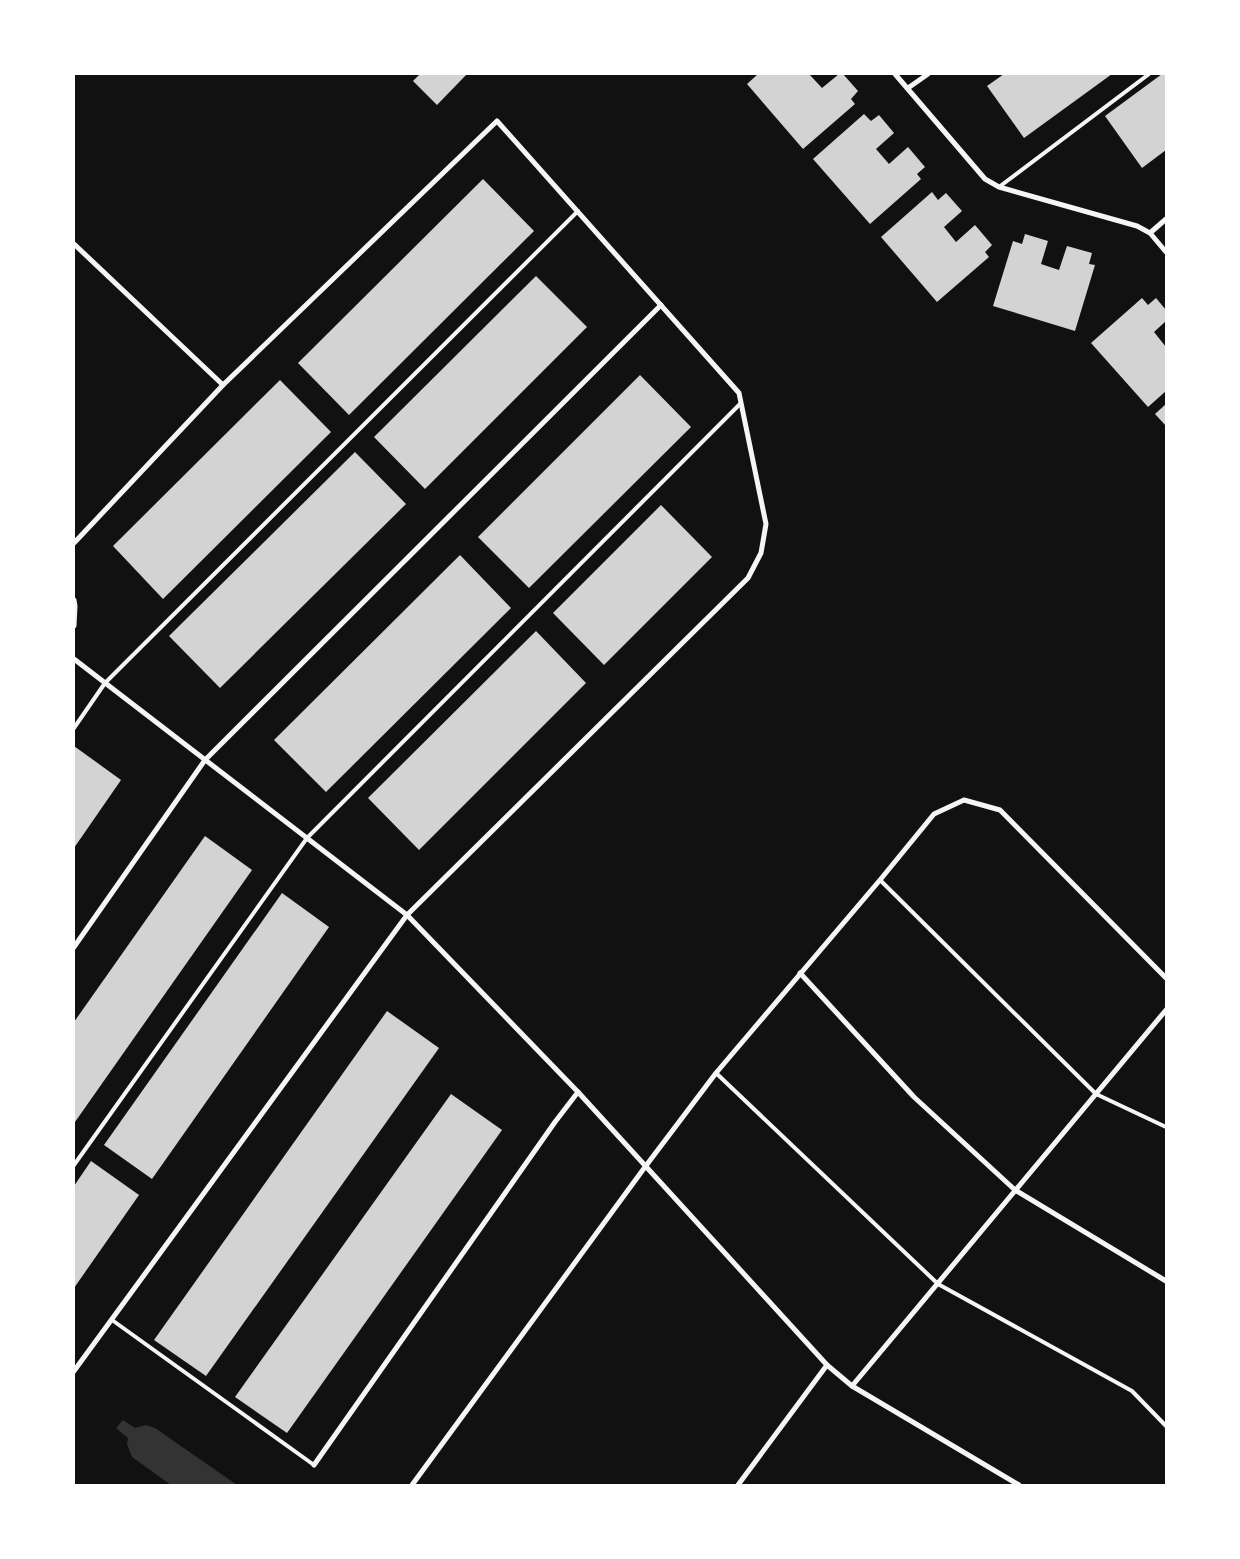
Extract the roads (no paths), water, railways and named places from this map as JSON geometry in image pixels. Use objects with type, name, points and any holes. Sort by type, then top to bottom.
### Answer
[{"type":"street","points":[[895,74],[985,179],[999,187],[1137,226],[1150,233],[1166,252]]},
{"type":"street","points":[[908,88],[928,74]]},
{"type":"street","points":[[74,543],[223,385],[496,121],[739,393],[766,524],[761,553],[748,578],[406,915],[74,1371]]},
{"type":"street","points":[[1150,233],[1166,220]]},
{"type":"street","points":[[74,244],[223,385]]},
{"type":"street","points":[[74,947],[205,760],[661,305]]},
{"type":"street","points":[[74,600],[74,626]]},
{"type":"street","points":[[74,659],[406,915],[578,1092],[827,1365],[852,1386],[1019,1485]]},
{"type":"street","points":[[412,1485],[716,1072],[934,814],[964,800],[1000,810],[1166,978]]},
{"type":"street","points":[[800,973],[914,1098],[1015,1190],[1166,1281]]},
{"type":"street","points":[[852,1386],[1166,1010]]},
{"type":"street","points":[[314,1465],[578,1092]]},
{"type":"street","points":[[738,1485],[827,1365]]},
{"type":"lane","points":[[999,187],[1149,74]]},
{"type":"lane","points":[[74,728],[106,683],[578,211]]},
{"type":"lane","points":[[74,1165],[306,838],[741,403]]},
{"type":"lane","points":[[880,880],[1096,1094],[1166,1127]]},
{"type":"lane","points":[[716,1072],[938,1284],[1132,1391],[1166,1426]]},
{"type":"lane","points":[[112,1320],[314,1465]]}]
